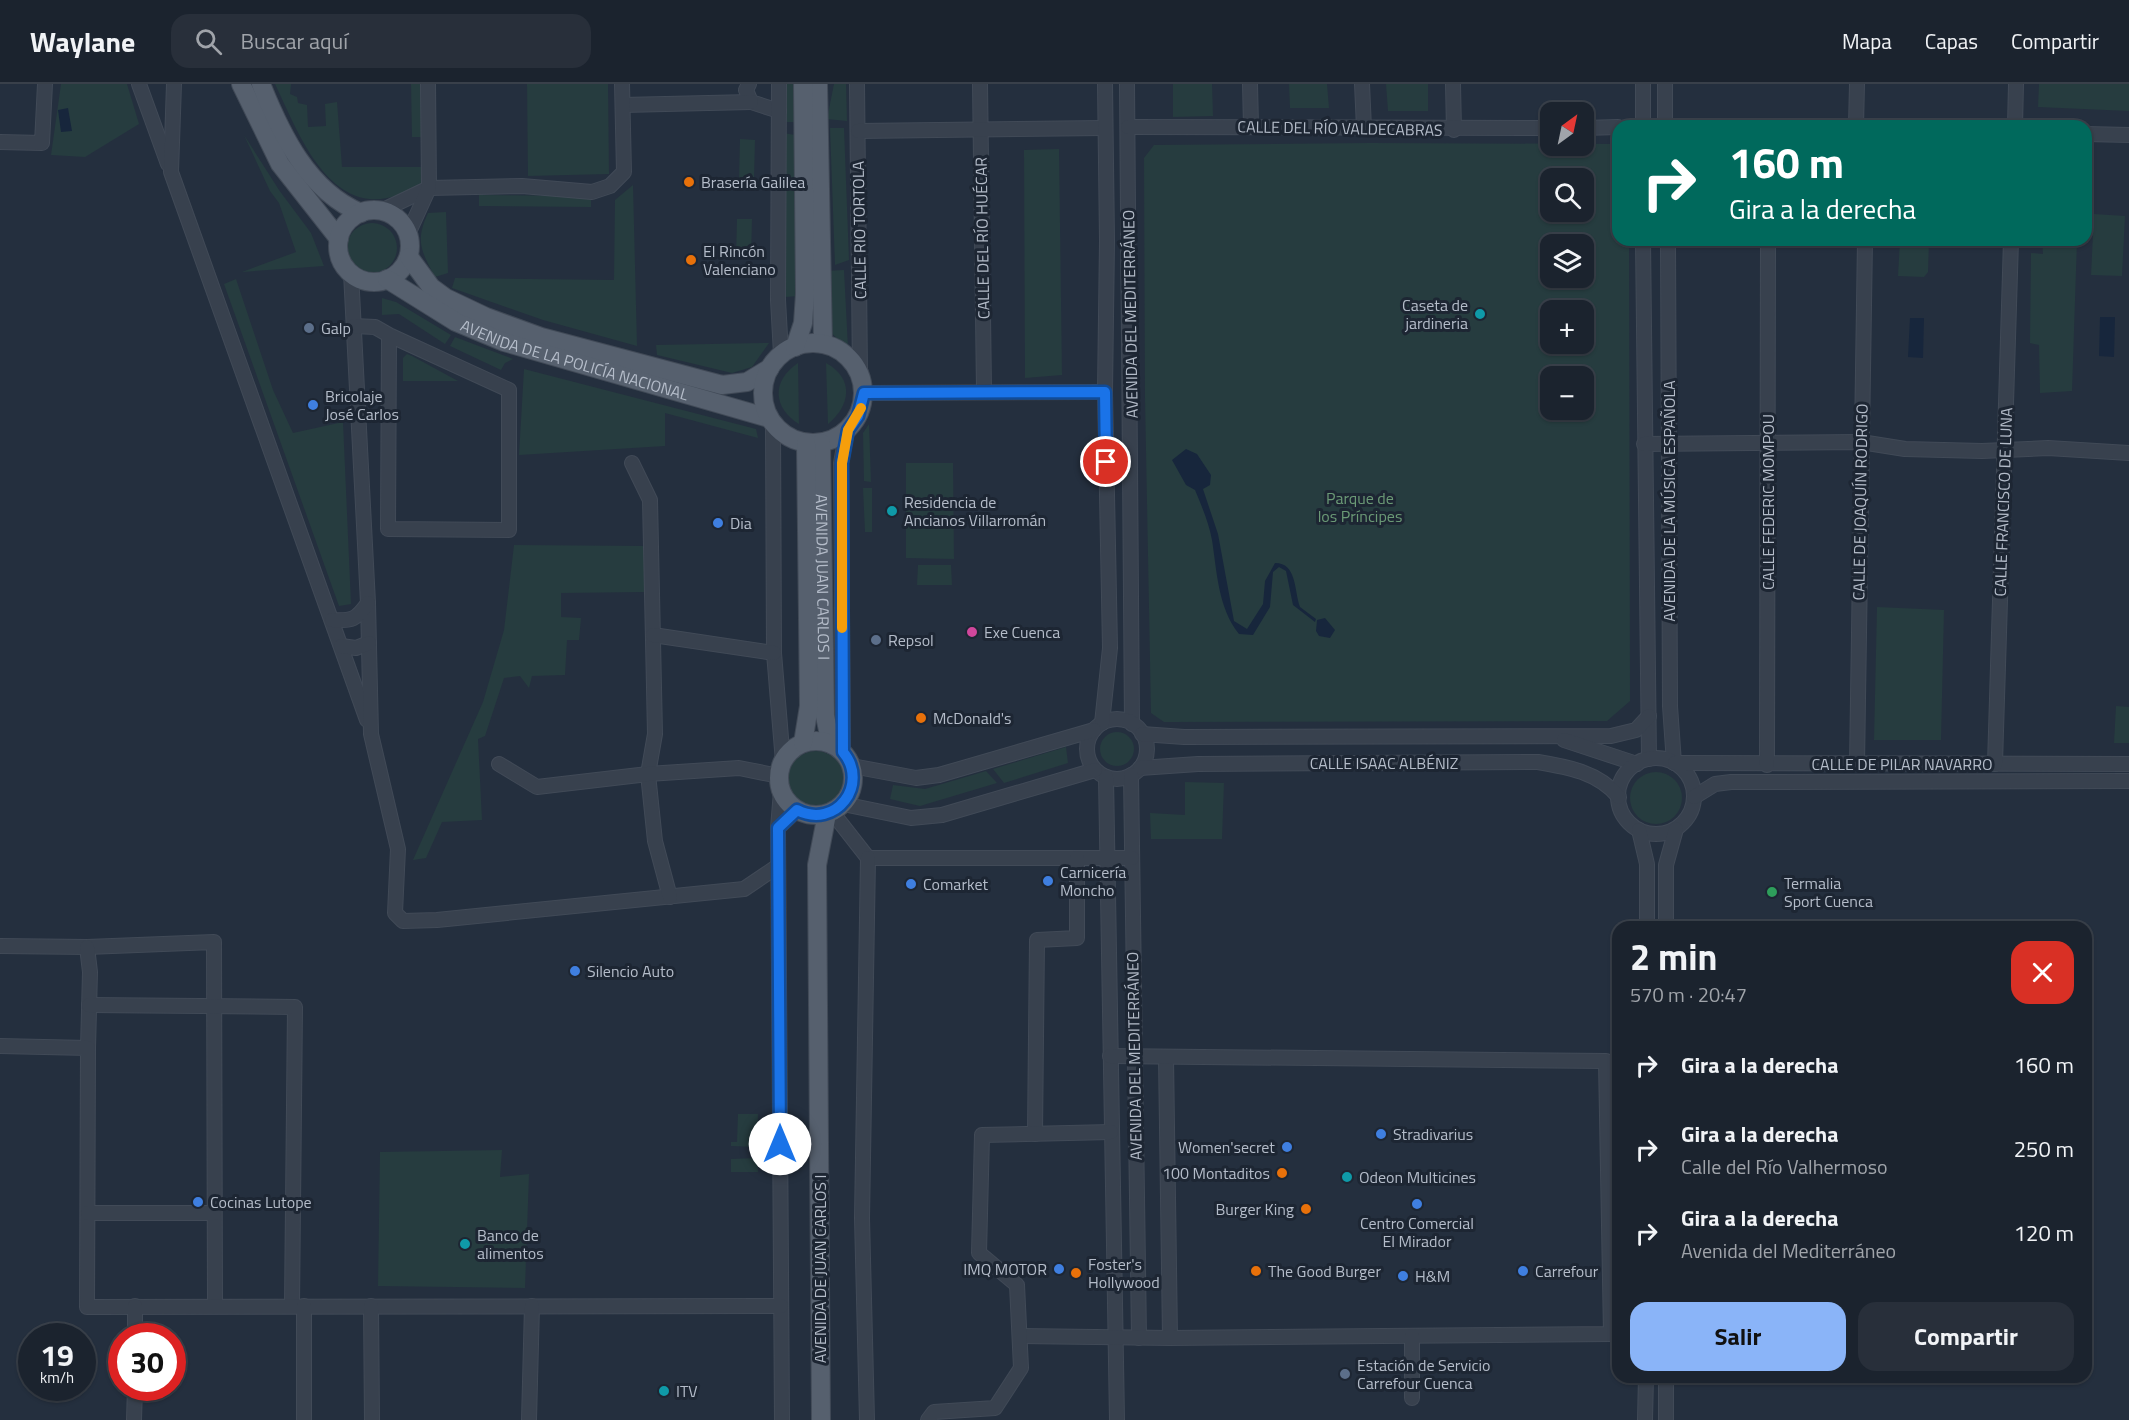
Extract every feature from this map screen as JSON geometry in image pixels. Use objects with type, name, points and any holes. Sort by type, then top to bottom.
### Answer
[{"type":"main road","points":[[240,84],[280,164],[339,239]]},
{"type":"main road","points":[[261,84],[291,146],[312,177],[334,199],[361,213]]},
{"type":"main road","points":[[782,356],[823,344],[845,355],[862,384],[858,416],[848,430],[835,439],[813,443],[790,438],[771,421],[763,390],[782,356],[803,323],[805,294],[803,84]]},
{"type":"main road","points":[[818,84],[823,344]]},
{"type":"main road","points":[[381,211],[398,219],[408,234],[409,257],[399,272],[387,279],[368,281],[351,273],[340,258],[339,239],[345,225],[361,213],[381,211]]},
{"type":"main road","name":"AVENIDA DE LA POLICÍA NACIONAL","points":[[409,257],[425,281],[447,298],[531,333],[722,385],[747,382],[782,356]]},
{"type":"main road","name":"AVENIDA DE LA POLICÍA NACIONAL","points":[[387,279],[438,312],[486,336],[771,421]]},
{"type":"main road","name":"AVENIDA JUAN CARLOS I","points":[[803,743],[809,706],[813,443]]},
{"type":"main road","name":"AVENIDA JUAN CARLOS I","points":[[813,443],[825,716],[842,754]]},
{"type":"main road","points":[[817,741],[842,754],[853,786],[834,810],[817,865],[802,812],[786,800],[781,776],[792,750],[803,743],[817,741]]},
{"type":"main road","points":[[802,812],[834,810]]},
{"type":"main road","name":"AVENIDA DE JUAN CARLOS I","points":[[817,865],[821,1420]]},
{"type":"street","points":[[0,142],[42,143],[45,84]]},
{"type":"street","points":[[139,84],[371,734],[396,835],[395,913],[403,921],[523,913],[744,890],[778,866]]},
{"type":"street","points":[[171,171],[174,84]]},
{"type":"street","points":[[408,234],[429,188],[428,84]]},
{"type":"street","points":[[381,211],[402,203],[429,188],[522,186],[592,192],[610,186],[624,172],[622,84]]},
{"type":"street","points":[[749,84],[746,90],[751,102]]},
{"type":"street","points":[[779,84],[778,300],[782,356]]},
{"type":"street","name":"CALLE RIO TORTOLA","points":[[857,84],[862,384]]},
{"type":"street","name":"CALLE DEL RÍO HUÉCAR","points":[[980,84],[984,391]]},
{"type":"street","name":"AVENIDA DEL MEDITERRÁNEO","points":[[1098,727],[1110,648],[1105,392],[1107,241],[1105,84]]},
{"type":"street","name":"AVENIDA DEL MEDITERRÁNEO","points":[[1127,84],[1137,729]]},
{"type":"street","points":[[1250,84],[1251,126]]},
{"type":"street","points":[[1362,84],[1364,128]]},
{"type":"street","points":[[1453,84],[1454,130]]},
{"type":"street","points":[[1643,84],[1643,120]]},
{"type":"street","points":[[1665,84],[1665,120]]},
{"type":"street","points":[[1856,120],[1857,84]]},
{"type":"street","points":[[2015,120],[2016,84]]},
{"type":"street","points":[[623,105],[751,102],[779,111]]},
{"type":"street","name":"CALLE DEL RÍO VALDECABRAS","points":[[1128,127],[1251,126],[1454,130],[1540,128]]},
{"type":"street","points":[[1594,128],[1612,127]]},
{"type":"street","points":[[858,132],[1104,128]]},
{"type":"street","points":[[2092,134],[2129,135]]},
{"type":"street","name":"AVENIDA DE LA MÚSICA ESPAÑOLA","points":[[1643,246],[1649,716],[1643,761]]},
{"type":"street","name":"AVENIDA DE LA MÚSICA ESPAÑOLA","points":[[1668,246],[1670,706],[1675,763]]},
{"type":"street","name":"CALLE FEDERIC MOMPOU","points":[[1767,765],[1768,246]]},
{"type":"street","name":"CALLE DE JOAQUÍN RODRIGO","points":[[1857,764],[1865,246]]},
{"type":"street","name":"CALLE FRANCISCO DE LUNA","points":[[1995,764],[2011,246]]},
{"type":"street","points":[[351,273],[368,603],[371,734]]},
{"type":"street","points":[[354,326],[375,327],[389,336],[509,390],[508,531],[388,529],[389,336]]},
{"type":"street","points":[[862,384],[984,391],[1105,392]]},
{"type":"street","points":[[771,421],[774,652],[781,776],[778,866],[782,1420]]},
{"type":"street","points":[[834,810],[911,818],[942,815],[1100,773],[1119,779],[1136,771],[1146,751],[1137,729],[1117,720],[939,775],[916,778],[842,754],[842,463],[848,430]]},
{"type":"street","points":[[1644,444],[1861,442],[1905,449],[2048,448],[2129,453]]},
{"type":"street","points":[[632,463],[650,500],[655,734],[648,774],[655,841],[670,897]]},
{"type":"street","points":[[332,620],[347,620],[358,616],[368,603]]},
{"type":"street","points":[[653,635],[774,652]]},
{"type":"street","points":[[341,646],[356,648],[369,643]]},
{"type":"street","name":"CALLE ISAAC ALBÉNIZ","points":[[1137,729],[1185,736],[1553,737],[1625,735],[1641,727],[1649,716]]},
{"type":"street","points":[[1098,727],[1089,740],[1087,750],[1100,773]]},
{"type":"street","name":"CALLE ISAAC ALBÉNIZ","points":[[1553,737],[1643,761]]},
{"type":"street","points":[[1666,921],[1666,865],[1676,829],[1689,815],[1694,797],[1689,777],[1675,763],[1662,759],[1643,761],[1623,778],[1618,797],[1624,817],[1640,830],[1658,834],[1676,829]]},
{"type":"street","name":"CALLE ISAAC ALBÉNIZ","points":[[1136,771],[1198,764],[1538,762],[1570,767],[1592,776],[1609,786],[1618,797]]},
{"type":"street","name":"CALLE DE PILAR NAVARRO","points":[[1675,763],[2129,764]]},
{"type":"street","points":[[499,764],[537,787],[648,774],[739,768],[781,776]]},
{"type":"street","name":"AVENIDA DEL MEDITERRÁNEO","points":[[1136,771],[1132,858],[1138,1338]]},
{"type":"street","name":"AVENIDA DEL MEDITERRÁNEO","points":[[1100,773],[1107,858],[1117,1420]]},
{"type":"street","name":"CALLE DE PILAR NAVARRO","points":[[1694,797],[1715,784],[1731,782],[2129,781]]},
{"type":"street","points":[[834,810],[868,858],[862,1206],[867,1420]]},
{"type":"street","points":[[778,828],[802,812]]},
{"type":"street","points":[[1640,830],[1647,864],[1647,921]]},
{"type":"street","points":[[868,858],[1132,858]]},
{"type":"street","points":[[1035,1134],[1037,940],[1077,939],[1077,858]]},
{"type":"street","points":[[0,946],[87,947],[214,942],[215,1306]]},
{"type":"street","points":[[87,947],[89,1005],[87,1307],[781,1306]]},
{"type":"street","points":[[89,1005],[213,1004],[295,1007],[298,1306],[304,1420]]},
{"type":"street","points":[[0,1046],[88,1048]]},
{"type":"street","points":[[1020,1336],[1170,1338],[1611,1334],[1612,1061],[1110,1056]]},
{"type":"street","name":"AVENIDA DEL MEDITERRÁNEO","points":[[1167,1057],[1170,1338]]},
{"type":"street","points":[[928,1420],[934,1412],[995,1408],[1021,1368],[1017,1285],[979,1253],[982,1135],[1111,1132]]},
{"type":"street","points":[[88,1213],[214,1213]]},
{"type":"street","points":[[135,1306],[135,1323]]},
{"type":"street","points":[[371,1306],[372,1420]]},
{"type":"street","points":[[529,1420],[532,1306]]},
{"type":"street","points":[[1412,1398],[1413,1336]]},
{"type":"street","points":[[1645,1420],[1646,1383]]},
{"type":"street","points":[[1666,1383],[1666,1420]]},
{"type":"street","points":[[134,1420],[135,1401]]},
{"type":"green space","points":[[61,84],[127,84],[139,124],[85,157],[51,155]]},
{"type":"green space","points":[[275,84],[291,84],[290,94],[297,97],[298,103],[307,105],[308,127],[326,126],[325,104],[337,102],[342,167],[423,167],[423,186],[397,196],[369,199],[351,194],[336,184],[310,154]]},
{"type":"green space","points":[[411,84],[424,84],[425,137],[412,137]]},
{"type":"green space","points":[[527,84],[608,84],[609,174],[528,176]]},
{"type":"green space","points":[[783,84],[799,84],[800,122],[783,122]]},
{"type":"green space","points":[[834,84],[846,84],[847,121],[827,119]]},
{"type":"green space","points":[[1173,84],[1212,84],[1213,116],[1173,117]]},
{"type":"green space","points":[[1289,84],[1327,84],[1329,108],[1290,108]]},
{"type":"green space","points":[[1386,84],[1428,84],[1428,111],[1388,111]]},
{"type":"green space","points":[[2039,84],[2129,84],[2129,111],[2038,107]]},
{"type":"green space","points":[[830,128],[844,128],[849,260],[835,265]]},
{"type":"green space","points":[[783,133],[795,135],[798,296],[786,297]]},
{"type":"green space","points":[[244,135],[279,190],[311,233],[324,266],[242,272],[296,252],[279,203],[270,191]]},
{"type":"green space","points":[[740,139],[755,140],[754,179],[739,179]]},
{"type":"green space","name":"Parque de los Príncipes","points":[[1540,144],[1540,156],[1594,156],[1594,144],[1612,144],[1612,246],[1629,246],[1630,701],[1607,721],[1164,722],[1151,713],[1145,398],[1144,158],[1154,145]]},
{"type":"green space","points":[[1059,149],[1062,375],[1025,378],[1024,150]]},
{"type":"green space","points":[[633,185],[637,346],[543,320],[452,288],[455,278],[614,280],[615,200]]},
{"type":"green space","points":[[479,195],[591,196],[591,207],[479,206]]},
{"type":"green space","points":[[446,212],[448,273],[435,277],[421,246],[422,231],[428,213]]},
{"type":"green space","points":[[2094,214],[2125,216],[2122,276],[2091,275]]},
{"type":"green space","points":[[737,219],[752,219],[751,259],[736,258]]},
{"type":"green space","points":[[367,223],[377,223],[390,230],[397,243],[397,253],[390,266],[377,273],[367,273],[358,269],[351,262],[347,253],[347,243],[351,234],[358,227]]},
{"type":"green space","points":[[1900,246],[1929,246],[1928,272],[1924,277],[1898,276]]},
{"type":"green space","points":[[2042,246],[2077,246],[2072,391],[2040,393],[2039,345],[2030,343],[2031,253],[2043,254]]},
{"type":"green space","points":[[844,270],[848,348],[829,331],[826,271]]},
{"type":"green space","points":[[236,279],[273,390],[293,433],[343,422],[351,604],[339,606],[224,284]]},
{"type":"green space","points":[[382,298],[396,302],[451,335],[445,344],[399,314],[382,315]]},
{"type":"green space","points":[[455,337],[513,359],[505,363],[501,370],[450,346]]},
{"type":"green space","points":[[769,343],[752,367],[732,373],[657,355],[656,345]]},
{"type":"green space","points":[[407,354],[458,381],[403,381],[403,358]]},
{"type":"green space","points":[[798,363],[799,424],[784,410],[779,394],[783,378]]},
{"type":"green space","points":[[826,363],[842,377],[846,393],[841,409],[828,424]]},
{"type":"green space","points":[[524,369],[756,429],[758,438],[665,413],[665,446],[519,455]]},
{"type":"green space","points":[[869,424],[871,482],[864,481],[863,433]]},
{"type":"green space","points":[[906,463],[953,463],[954,559],[906,558]]},
{"type":"green space","points":[[863,488],[872,488],[872,532],[865,532]]},
{"type":"green space","points":[[514,545],[646,546],[644,592],[561,593],[561,617],[581,618],[579,640],[567,640],[565,675],[532,676],[529,688],[520,676],[504,678],[485,736],[478,739],[482,820],[442,822],[426,858],[413,860],[483,702],[504,630]]},
{"type":"green space","points":[[918,565],[951,565],[952,585],[917,585]]},
{"type":"green space","points":[[1877,607],[1944,610],[1941,740],[1874,740]]},
{"type":"green space","points":[[2116,706],[2129,707],[2129,743],[2114,743]]},
{"type":"green space","points":[[1117,732],[1129,737],[1134,749],[1129,761],[1117,766],[1105,761],[1100,749],[1105,737]]},
{"type":"green space","points":[[1066,747],[1068,763],[1004,783],[993,769]]},
{"type":"green space","points":[[810,751],[822,751],[832,755],[840,763],[844,779],[840,795],[832,803],[822,807],[810,807],[800,803],[792,795],[788,785],[788,773],[792,763],[800,755]]},
{"type":"green space","points":[[986,771],[997,783],[920,806],[890,799],[893,785],[925,789]]},
{"type":"green space","points":[[1656,772],[1666,774],[1674,780],[1680,788],[1682,798],[1680,808],[1674,816],[1666,822],[1656,824],[1646,822],[1638,816],[1632,808],[1630,798],[1632,788],[1638,780],[1646,774]]},
{"type":"green space","points":[[1185,782],[1224,783],[1222,839],[1151,839],[1150,813],[1185,815]]},
{"type":"green space","points":[[738,1114],[758,1114],[757,1147],[731,1146],[731,1142],[737,1142]]},
{"type":"green space","points":[[502,1150],[500,1177],[529,1174],[525,1288],[378,1286],[380,1152]]},
{"type":"green space","points":[[757,1158],[758,1172],[731,1172],[731,1159]]},
{"type":"water","points":[[68,108],[72,131],[61,132],[58,110]]},
{"type":"water","points":[[2100,317],[2115,317],[2114,357],[2099,356]]},
{"type":"water","points":[[1910,318],[1924,318],[1923,358],[1908,357]]},
{"type":"water","points":[[1186,449],[1197,454],[1211,475],[1210,485],[1203,489],[1218,534],[1234,621],[1247,629],[1263,604],[1265,581],[1275,563],[1282,564],[1291,572],[1300,607],[1316,619],[1315,622],[1293,605],[1286,571],[1279,567],[1273,572],[1270,607],[1253,635],[1239,634],[1232,624],[1223,601],[1211,534],[1203,509],[1195,490],[1186,485],[1172,460]]},
{"type":"water","points":[[1325,618],[1335,630],[1330,638],[1319,636],[1316,631],[1317,620]]},
{"type":"slow traffic","points":[[842,628],[842,463],[848,430],[855,422],[861,408]]},
{"type":"place","name":"Brasería Galilea","points":[[689,182]]},
{"type":"place","name":"El Rincón Valenciano","points":[[691,260]]},
{"type":"place","name":"Caseta de jardineria","points":[[1480,314]]},
{"type":"place","name":"Galp","points":[[309,328]]},
{"type":"place","name":"Bricolaje José Carlos","points":[[313,405]]},
{"type":"place","name":"Residencia de Ancianos Villarromán","points":[[892,511]]},
{"type":"place","name":"Dia","points":[[718,523]]},
{"type":"place","name":"Exe Cuenca","points":[[972,632]]},
{"type":"place","name":"Repsol","points":[[876,640]]},
{"type":"place","name":"McDonald's","points":[[921,718]]},
{"type":"place","name":"Carnicería Moncho","points":[[1048,881]]},
{"type":"place","name":"Comarket","points":[[911,884]]},
{"type":"place","name":"Termalia Sport Cuenca","points":[[1772,892]]},
{"type":"place","name":"Silencio Auto","points":[[575,971]]},
{"type":"place","name":"Stradivarius","points":[[1381,1134]]},
{"type":"place","name":"Women'secret","points":[[1287,1147]]},
{"type":"place","name":"100 Montaditos","points":[[1282,1173]]},
{"type":"place","name":"Odeon Multicines","points":[[1347,1177]]},
{"type":"place","name":"Cocinas Lutope","points":[[198,1202]]},
{"type":"place","name":"Centro Comercial El Mirador","points":[[1417,1204]]},
{"type":"place","name":"Burger King","points":[[1306,1209]]},
{"type":"place","name":"Banco de alimentos","points":[[465,1244]]},
{"type":"place","name":"IMQ MOTOR","points":[[1059,1269]]},
{"type":"place","name":"The Good Burger","points":[[1256,1271]]},
{"type":"place","name":"Carrefour","points":[[1523,1271]]},
{"type":"place","name":"Foster's Hollywood","points":[[1076,1273]]},
{"type":"place","name":"H&M","points":[[1403,1276]]},
{"type":"place","name":"Estación de Servicio Carrefour Cuenca","points":[[1345,1374]]},
{"type":"place","name":"ITV","points":[[664,1391]]},
{"type":"route","points":[[780,1144],[778,828],[797,810],[817,815],[835,810],[846,801],[853,786],[852,766],[843,752],[842,463],[848,430],[858,416],[864,393],[1105,392],[1106,462]]}]
